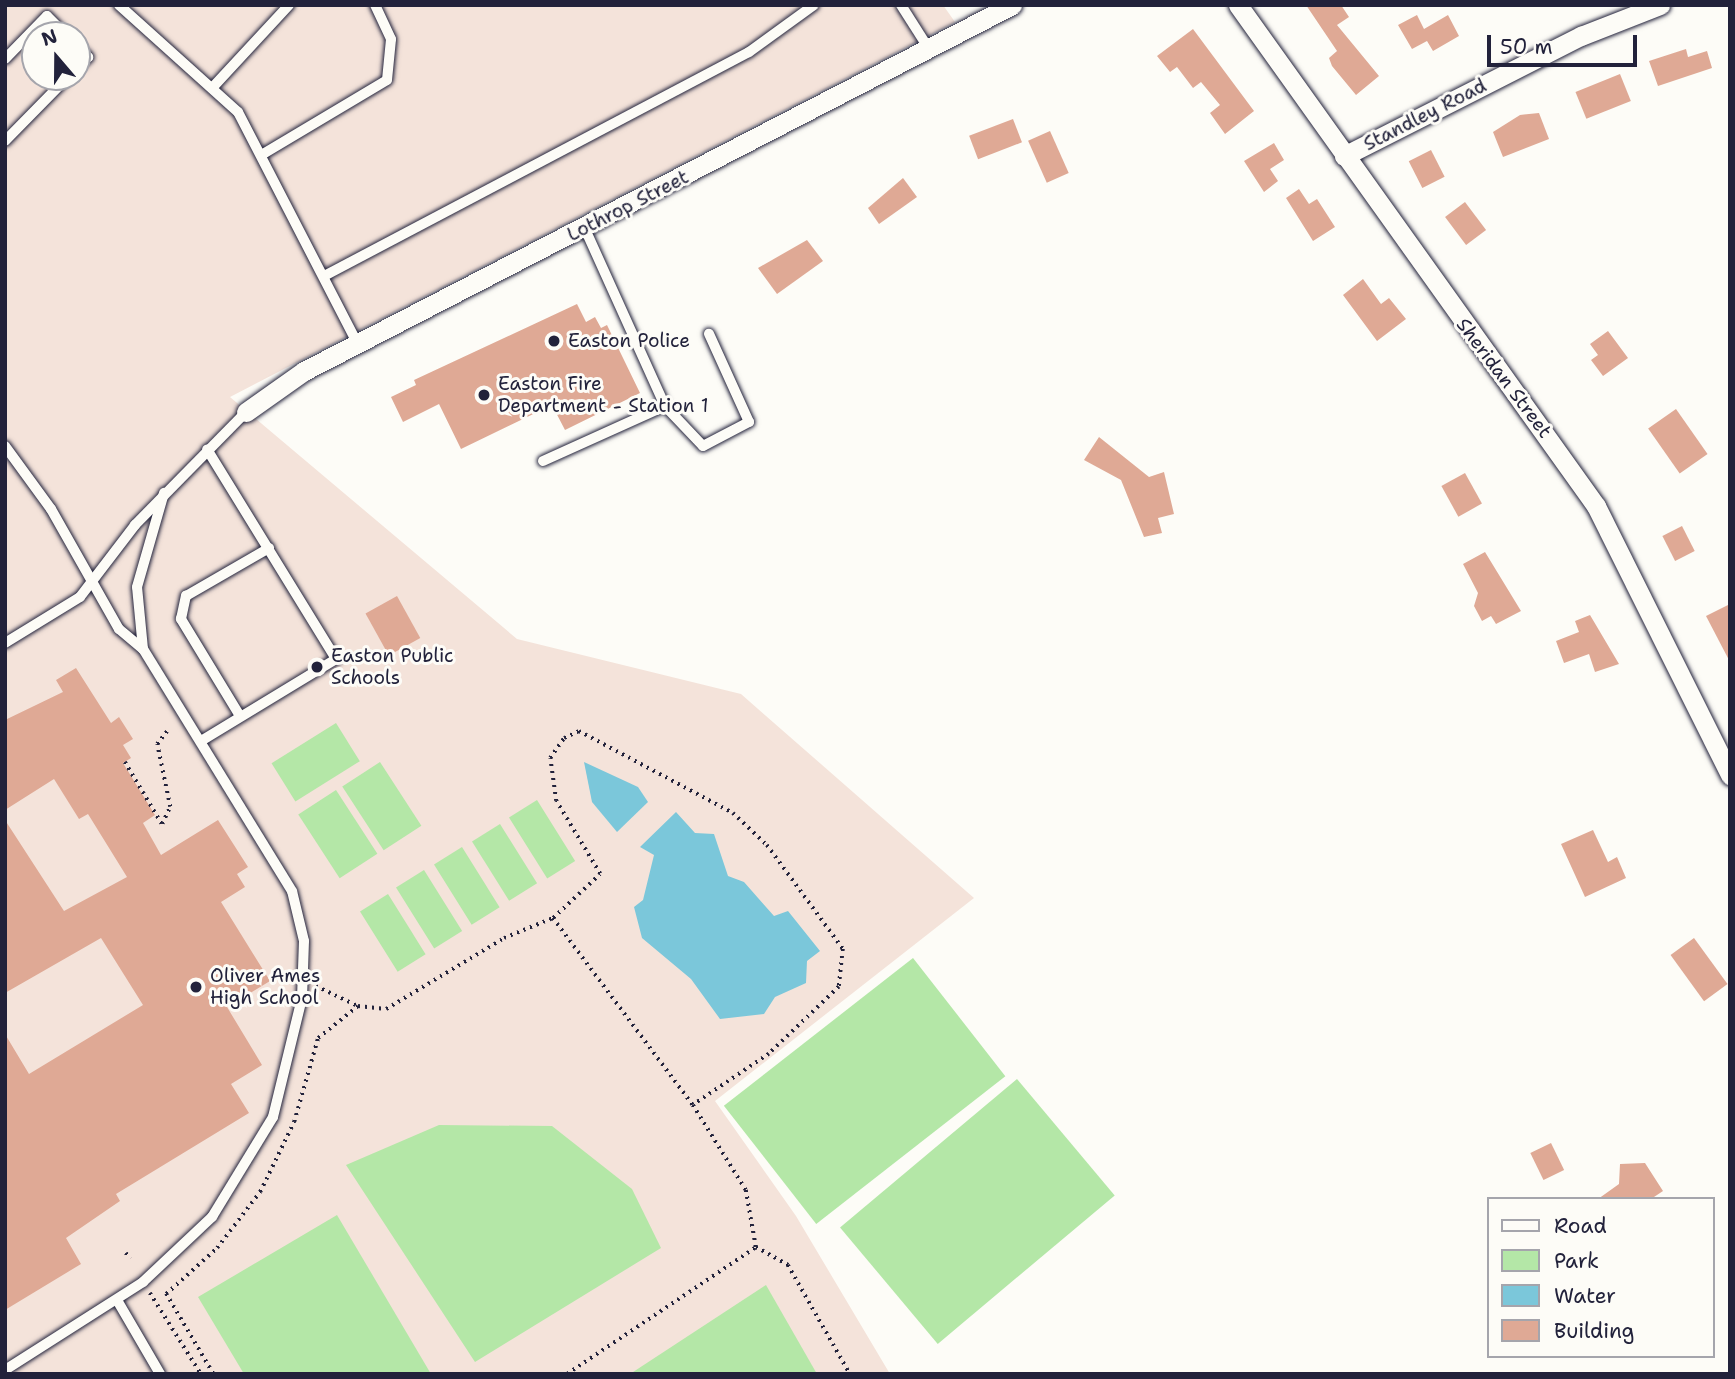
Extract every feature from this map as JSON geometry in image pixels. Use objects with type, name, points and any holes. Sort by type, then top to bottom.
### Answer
[{"type":"street","name":"Lothrop Street","points":[[247,412],[293,377],[585,229],[1012,5]]},
{"type":"street","name":"Sheridan Street","points":[[1238,5],[1596,506],[1730,775]]},
{"type":"street","name":"Standley Road","points":[[1344,156],[1581,36],[1660,5]]},
{"type":"lane","points":[[119,5],[238,112],[264,154],[358,344]]},
{"type":"lane","points":[[213,87],[289,5]]},
{"type":"lane","points":[[264,154],[387,80],[391,39],[374,5]]},
{"type":"lane","points":[[324,276],[749,52],[814,5]]},
{"type":"lane","points":[[901,5],[929,49]]},
{"type":"lane","points":[[5,59],[21,43]]},
{"type":"lane","points":[[5,141],[54,91]]},
{"type":"lane","points":[[585,229],[665,406],[703,446],[749,422],[709,334]]},
{"type":"lane","points":[[543,461],[665,406]]},
{"type":"lane","points":[[5,643],[78,598],[164,493],[247,412]]},
{"type":"lane","points":[[5,446],[92,581],[119,629],[143,649],[296,900],[303,980],[282,1089],[250,1163],[195,1237],[117,1300],[5,1370]]},
{"type":"lane","points":[[201,741],[336,659],[207,449]]},
{"type":"lane","points":[[143,649],[137,587],[164,493]]},
{"type":"lane","points":[[240,716],[181,619],[186,596],[269,548]]},
{"type":"lane","points":[[117,1300],[160,1374]]},
{"type":"path","points":[[125,762],[162,824],[170,807],[157,744],[167,731]]},
{"type":"path","points":[[303,980],[358,1006],[396,1004],[504,938],[553,918],[600,874],[556,801],[550,758],[564,738],[579,731],[733,813],[767,845],[835,934],[843,949],[839,987],[769,1054],[693,1105]]},
{"type":"path","points":[[553,918],[693,1105],[746,1190],[756,1247]]},
{"type":"path","points":[[213,1374],[166,1294],[217,1248],[260,1192],[294,1122],[318,1038],[358,1006]]},
{"type":"path","points":[[567,1374],[756,1247]]},
{"type":"path","points":[[756,1247],[788,1265],[850,1374]]},
{"type":"path","points":[[126,1253],[130,1259]]},
{"type":"path","points":[[153,1297],[201,1374]]},
{"type":"shaded area","name":"Easton Public Schools","points":[[5,5],[943,5],[955,22],[230,397],[517,639],[741,694],[974,898],[715,1101],[796,1216],[890,1374],[5,1374]]},
{"type":"green space","points":[[336,723],[360,761],[295,801],[272,763]]},
{"type":"green space","points":[[380,762],[421,826],[384,850],[342,787]]},
{"type":"green space","points":[[336,790],[377,854],[340,878],[298,815]]},
{"type":"green space","points":[[537,800],[575,861],[547,879],[509,817]]},
{"type":"green space","points":[[500,824],[537,883],[509,901],[472,841]]},
{"type":"green space","points":[[462,847],[500,907],[472,925],[434,864]]},
{"type":"green space","points":[[424,870],[462,931],[434,949],[396,887]]},
{"type":"green space","points":[[388,894],[426,954],[398,972],[360,911]]},
{"type":"green space","points":[[913,958],[1005,1076],[816,1224],[724,1106]]},
{"type":"green space","points":[[1017,1079],[1115,1195],[938,1344],[840,1227]]},
{"type":"green space","points":[[439,1125],[552,1126],[632,1189],[661,1248],[475,1362],[346,1165]]},
{"type":"green space","points":[[337,1215],[431,1374],[244,1374],[198,1297]]},
{"type":"green space","points":[[766,1285],[817,1374],[630,1374]]},
{"type":"water","points":[[584,762],[638,787],[648,802],[617,832],[592,802]]},
{"type":"water","points":[[676,812],[695,833],[714,834],[728,876],[744,882],[774,916],[788,911],[820,951],[807,961],[806,983],[775,997],[764,1014],[720,1019],[691,979],[642,938],[634,907],[643,900],[654,855],[640,847]]},
{"type":"building","points":[[1306,5],[1341,5],[1349,17],[1337,25],[1379,76],[1356,95],[1332,66],[1329,58],[1337,51]]},
{"type":"building","points":[[1417,15],[1424,29],[1448,15],[1459,36],[1433,51],[1427,41],[1412,49],[1398,25]]},
{"type":"building","points":[[1193,29],[1254,111],[1225,134],[1210,113],[1220,105],[1201,82],[1193,88],[1177,67],[1170,72],[1157,56]]},
{"type":"building","points":[[1686,49],[1688,57],[1707,51],[1712,68],[1658,86],[1649,61]]},
{"type":"building","points":[[1620,74],[1631,101],[1586,119],[1575,92]]},
{"type":"building","points":[[1539,113],[1549,139],[1503,157],[1493,132],[1520,115]]},
{"type":"building","points":[[1013,119],[1022,142],[978,159],[969,136]]},
{"type":"building","points":[[1050,131],[1069,173],[1047,183],[1028,141]]},
{"type":"building","points":[[1274,143],[1284,160],[1270,169],[1278,181],[1264,192],[1244,161]]},
{"type":"building","points":[[1431,150],[1445,177],[1422,188],[1409,161]]},
{"type":"building","points":[[903,178],[917,197],[879,224],[868,208]]},
{"type":"building","points":[[1299,189],[1309,204],[1317,199],[1335,227],[1313,241],[1286,198]]},
{"type":"building","points":[[1465,202],[1486,230],[1466,245],[1445,217]]},
{"type":"building","points":[[807,240],[823,261],[777,294],[758,268]]},
{"type":"building","points":[[1363,279],[1381,304],[1389,298],[1406,319],[1377,341],[1343,295]]},
{"type":"building","points":[[577,304],[586,322],[595,317],[601,328],[607,325],[640,393],[565,430],[552,405],[461,449],[439,404],[403,422],[391,397],[416,385],[414,380]]},
{"type":"building","points":[[1608,331],[1628,358],[1603,376],[1591,360],[1598,355],[1590,344]]},
{"type":"building","points":[[1676,409],[1708,454],[1680,474],[1648,429]]},
{"type":"building","points":[[1099,437],[1149,477],[1164,472],[1174,514],[1158,518],[1162,533],[1144,537],[1121,480],[1084,460]]},
{"type":"building","points":[[1465,473],[1482,504],[1458,517],[1441,486]]},
{"type":"building","points":[[1682,526],[1695,551],[1675,561],[1662,536]]},
{"type":"building","points":[[1485,552],[1521,611],[1496,624],[1491,616],[1482,621],[1474,606],[1478,593],[1463,564]]},
{"type":"building","points":[[397,596],[420,638],[389,655],[366,613]]},
{"type":"building","points":[[1730,604],[1730,662],[1706,616]]},
{"type":"building","points":[[1590,615],[1619,664],[1595,672],[1589,654],[1564,663],[1556,641],[1579,632],[1575,621]]},
{"type":"building","name":"Oliver Ames High School","points":[[76,668],[111,723],[119,717],[133,739],[123,745],[131,758],[123,763],[155,815],[143,823],[161,855],[218,820],[248,867],[237,874],[245,887],[221,902],[270,981],[227,1007],[262,1065],[231,1084],[249,1113],[116,1194],[120,1201],[66,1238],[81,1264],[5,1310],[5,1034],[29,1074],[143,1005],[101,938],[5,993],[5,820],[64,911],[127,877],[88,814],[79,819],[54,779],[5,810],[5,720],[63,692],[56,680]]},
{"type":"building","points":[[1593,830],[1608,862],[1617,857],[1626,878],[1585,897],[1561,844]]},
{"type":"building","points":[[1694,938],[1728,984],[1704,1001],[1671,955]]},
{"type":"building","points":[[1551,1143],[1564,1170],[1543,1180],[1530,1153]]},
{"type":"building","points":[[1645,1163],[1663,1191],[1654,1197],[1601,1197],[1619,1184],[1620,1164]]},
{"type":"place","name":"Easton Police","points":[[554,341]]},
{"type":"place","name":"Easton Fire Department - Station 1","points":[[484,395]]},
{"type":"place","name":"Easton Public Schools","points":[[317,667]]},
{"type":"place","name":"Oliver Ames High School","points":[[196,987]]}]
